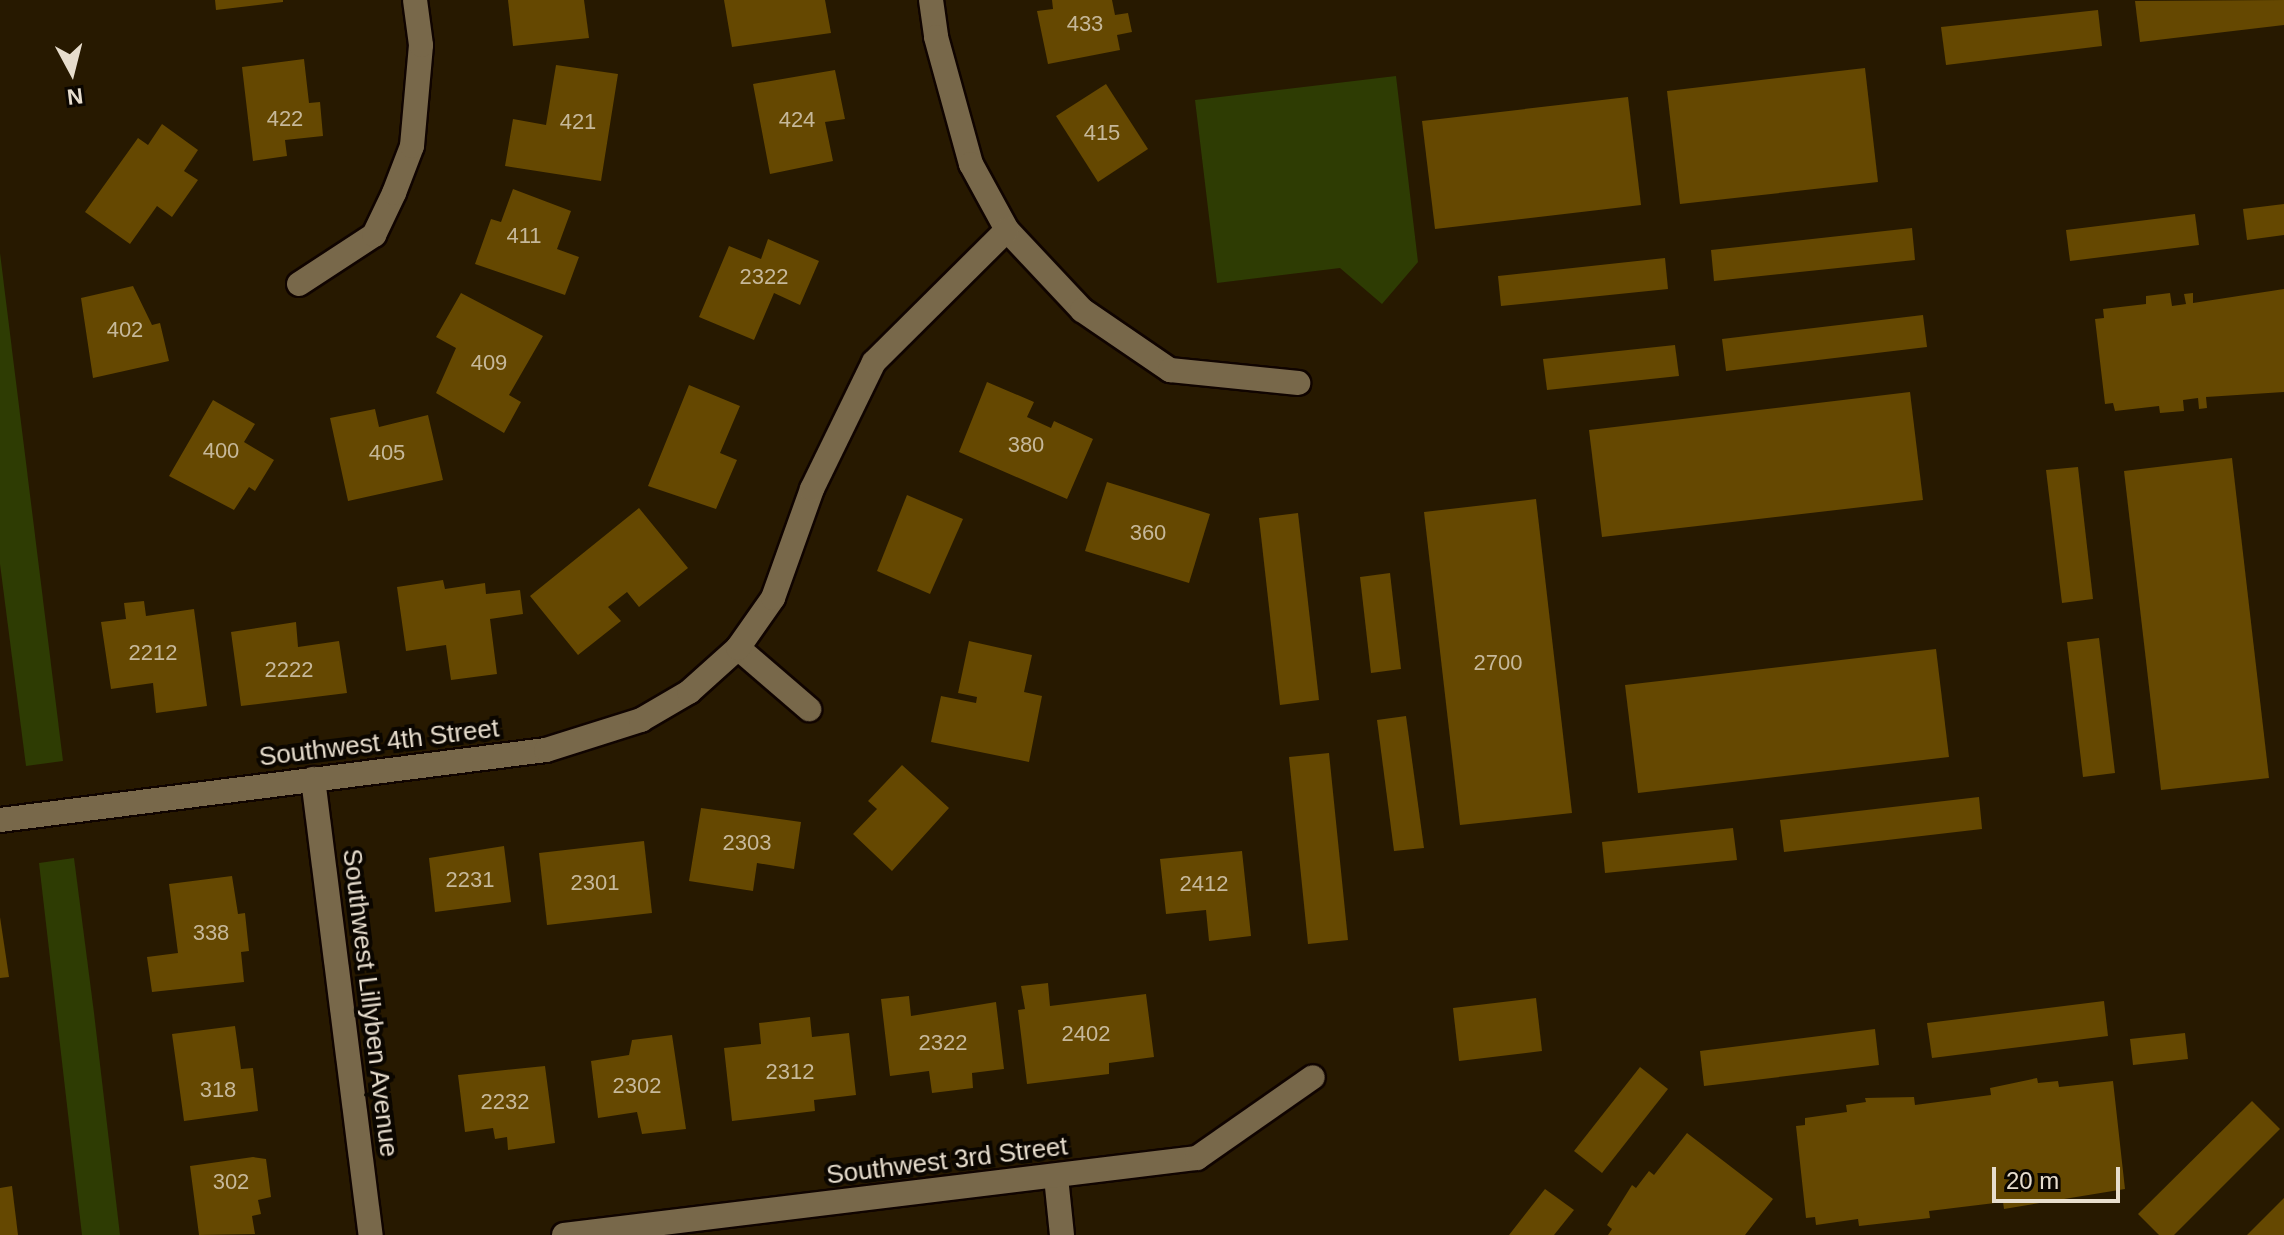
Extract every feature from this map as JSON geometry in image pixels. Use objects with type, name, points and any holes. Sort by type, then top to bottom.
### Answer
[{"type":"street","points":[[299,284],[374,235],[394,193],[412,146],[421,45],[415,0]]},
{"type":"street","points":[[931,0],[936,37],[971,164],[1007,230],[1082,310],[1170,370],[1298,383]]},
{"type":"street","name":"Southwest 4th Street","points":[[0,820],[546,750],[641,720],[689,692],[738,648],[773,598],[812,489],[874,362],[1007,230]]},
{"type":"street","points":[[738,648],[809,709]]},
{"type":"street","name":"Southwest Lillyben Avenue","points":[[313,779],[371,1235]]},
{"type":"street","name":"Southwest 3rd Street","points":[[564,1235],[1197,1158],[1313,1077]]},
{"type":"street","points":[[1056,1177],[1062,1235]]},
{"type":"green space","points":[[1396,76],[1418,262],[1382,304],[1340,268],[1217,283],[1195,100]]},
{"type":"green space","points":[[0,253],[63,761],[26,766],[0,564]]},
{"type":"green space","points":[[74,858],[120,1235],[82,1235],[39,863]]},
{"type":"building","points":[[215,0],[283,0],[283,2],[216,10]]},
{"type":"building","points":[[508,0],[584,0],[589,38],[513,46]]},
{"type":"building","points":[[724,0],[825,0],[831,33],[732,47]]},
{"type":"building","points":[[1052,0],[1112,0],[1115,15],[1128,13],[1132,32],[1117,35],[1120,50],[1048,64],[1037,11],[1053,9]]},
{"type":"building","points":[[2284,0],[2284,25],[2140,42],[2135,1]]},
{"type":"building","points":[[2098,10],[2102,46],[1946,65],[1941,27]]},
{"type":"building","points":[[304,59],[309,103],[320,102],[323,136],[285,140],[287,156],[253,161],[242,67]]},
{"type":"building","points":[[556,65],[618,74],[601,181],[505,166],[513,119],[546,125]]},
{"type":"building","points":[[1865,68],[1878,182],[1680,204],[1667,91]]},
{"type":"building","points":[[835,70],[845,119],[825,122],[833,161],[770,174],[753,84]]},
{"type":"building","points":[[1106,84],[1148,149],[1098,182],[1056,116]]},
{"type":"building","points":[[1628,97],[1641,205],[1435,229],[1422,121]]},
{"type":"building","points":[[162,124],[198,150],[184,171],[198,180],[172,217],[157,206],[130,244],[85,212],[138,138],[148,145]]},
{"type":"building","points":[[513,189],[571,211],[557,249],[579,257],[565,295],[475,264],[491,219],[501,222]]},
{"type":"building","points":[[2284,204],[2284,235],[2247,240],[2243,209]]},
{"type":"building","points":[[2195,214],[2199,245],[2070,261],[2066,230]]},
{"type":"building","points":[[1912,228],[1915,260],[1714,281],[1711,250]]},
{"type":"building","points":[[768,239],[819,261],[800,305],[774,293],[754,340],[699,317],[729,246],[761,259]]},
{"type":"building","points":[[1665,258],[1668,289],[1501,306],[1498,276]]},
{"type":"building","points":[[133,286],[152,325],[160,323],[169,361],[93,378],[81,298]]},
{"type":"building","points":[[2284,289],[2284,392],[2206,397],[2207,408],[2199,409],[2198,398],[2183,400],[2184,411],[2160,413],[2159,406],[2115,411],[2113,403],[2105,404],[2095,319],[2104,318],[2103,309],[2146,304],[2146,296],[2170,293],[2172,306],[2186,304],[2184,294],[2193,293],[2193,303]]},
{"type":"building","points":[[461,293],[543,336],[509,395],[521,402],[504,433],[436,393],[456,348],[436,337]]},
{"type":"building","points":[[1923,315],[1927,347],[1726,371],[1722,339]]},
{"type":"building","points":[[1675,345],[1679,376],[1547,390],[1543,359]]},
{"type":"building","points":[[987,382],[1034,402],[1027,417],[1051,428],[1054,421],[1093,439],[1067,499],[959,452]]},
{"type":"building","points":[[689,385],[740,406],[720,453],[737,460],[716,509],[648,486]]},
{"type":"building","points":[[1910,392],[1923,500],[1602,537],[1589,430]]},
{"type":"building","points":[[213,400],[255,424],[244,442],[274,460],[255,491],[249,487],[234,510],[169,476]]},
{"type":"building","points":[[375,409],[379,427],[428,415],[443,480],[348,501],[330,418]]},
{"type":"building","points":[[2232,458],[2269,778],[2161,790],[2124,471]]},
{"type":"building","points":[[2078,467],[2093,599],[2062,603],[2046,470]]},
{"type":"building","points":[[1107,482],[1210,514],[1189,583],[1085,551]]},
{"type":"building","points":[[907,495],[963,519],[930,594],[877,571]]},
{"type":"building","points":[[1536,499],[1572,813],[1460,825],[1424,512]]},
{"type":"building","points":[[639,508],[688,568],[639,607],[627,592],[608,607],[621,621],[578,655],[530,596]]},
{"type":"building","points":[[1298,513],[1319,700],[1280,705],[1259,518]]},
{"type":"building","points":[[1390,573],[1401,669],[1371,673],[1360,577]]},
{"type":"building","points":[[443,580],[445,589],[485,583],[486,594],[520,590],[523,614],[490,619],[497,674],[451,680],[446,645],[406,651],[397,587]]},
{"type":"building","points":[[144,601],[146,616],[194,609],[207,706],[156,713],[153,683],[111,689],[101,622],[126,619],[124,603]]},
{"type":"building","points":[[296,622],[298,647],[339,641],[347,693],[241,706],[231,632]]},
{"type":"building","points":[[2099,638],[2115,773],[2083,777],[2067,642]]},
{"type":"building","points":[[969,641],[1032,655],[1024,692],[1042,696],[1029,762],[931,742],[941,696],[976,703],[977,697],[958,693]]},
{"type":"building","points":[[1936,649],[1949,757],[1638,793],[1625,685]]},
{"type":"building","points":[[1406,716],[1424,848],[1394,851],[1377,720]]},
{"type":"building","points":[[1329,753],[1348,940],[1308,944],[1289,757]]},
{"type":"building","points":[[902,765],[949,808],[892,871],[853,834],[877,809],[868,801]]},
{"type":"building","points":[[1979,797],[1982,829],[1784,852],[1780,820]]},
{"type":"building","points":[[701,808],[801,822],[794,869],[757,863],[753,891],[689,881]]},
{"type":"building","points":[[1733,828],[1737,860],[1605,873],[1602,842]]},
{"type":"building","points":[[644,841],[652,913],[547,925],[539,853]]},
{"type":"building","points":[[504,846],[511,902],[435,912],[429,858]]},
{"type":"building","points":[[1242,851],[1251,936],[1209,941],[1206,910],[1166,914],[1160,859]]},
{"type":"building","points":[[232,876],[238,914],[245,913],[249,951],[241,952],[244,982],[152,992],[147,957],[178,953],[169,884]]},
{"type":"building","points":[[0,917],[9,977],[0,978]]},
{"type":"building","points":[[1048,983],[1050,1006],[1146,994],[1154,1057],[1109,1063],[1109,1074],[1027,1084],[1018,1010],[1025,1009],[1021,986]]},
{"type":"building","points":[[909,996],[911,1016],[996,1002],[1004,1069],[972,1073],[973,1088],[932,1093],[929,1071],[890,1076],[881,999]]},
{"type":"building","points":[[1536,998],[1542,1051],[1459,1061],[1453,1008]]},
{"type":"building","points":[[2104,1001],[2108,1036],[1932,1058],[1927,1023]]},
{"type":"building","points":[[810,1017],[812,1037],[849,1033],[856,1095],[814,1100],[815,1111],[732,1121],[724,1048],[761,1044],[759,1023]]},
{"type":"building","points":[[235,1026],[241,1069],[253,1068],[258,1111],[184,1121],[172,1034]]},
{"type":"building","points":[[1875,1029],[1879,1065],[1704,1086],[1700,1051]]},
{"type":"building","points":[[2185,1033],[2188,1059],[2133,1065],[2130,1039]]},
{"type":"building","points":[[672,1035],[686,1129],[642,1134],[637,1112],[598,1118],[591,1061],[629,1055],[632,1040]]},
{"type":"building","points":[[545,1066],[555,1143],[508,1150],[507,1137],[495,1139],[493,1128],[465,1132],[458,1075]]},
{"type":"building","points":[[1640,1067],[1668,1089],[1602,1173],[1574,1151]]},
{"type":"building","points":[[2037,1078],[2038,1083],[2058,1081],[2059,1087],[2113,1081],[2125,1189],[2004,1209],[2003,1202],[1929,1211],[1930,1218],[1859,1226],[1858,1219],[1816,1225],[1815,1217],[1806,1218],[1796,1126],[1805,1125],[1805,1118],[1847,1112],[1846,1105],[1866,1102],[1865,1098],[1914,1097],[1915,1105],[1991,1095],[1990,1088]]},
{"type":"building","points":[[2252,1101],[2280,1129],[2174,1235],[2159,1235],[2138,1214]]},
{"type":"building","points":[[1687,1133],[1773,1199],[1745,1235],[1608,1235],[1612,1229],[1607,1225],[1632,1185],[1636,1188],[1649,1171],[1654,1175]]},
{"type":"building","points":[[253,1157],[266,1159],[271,1197],[258,1200],[261,1214],[252,1216],[255,1234],[199,1235],[190,1166]]},
{"type":"building","points":[[12,1186],[18,1235],[0,1235],[0,1188]]},
{"type":"building","points":[[1545,1189],[1574,1210],[1554,1235],[1509,1235]]},
{"type":"building","points":[[2284,1198],[2284,1235],[2247,1235]]}]
